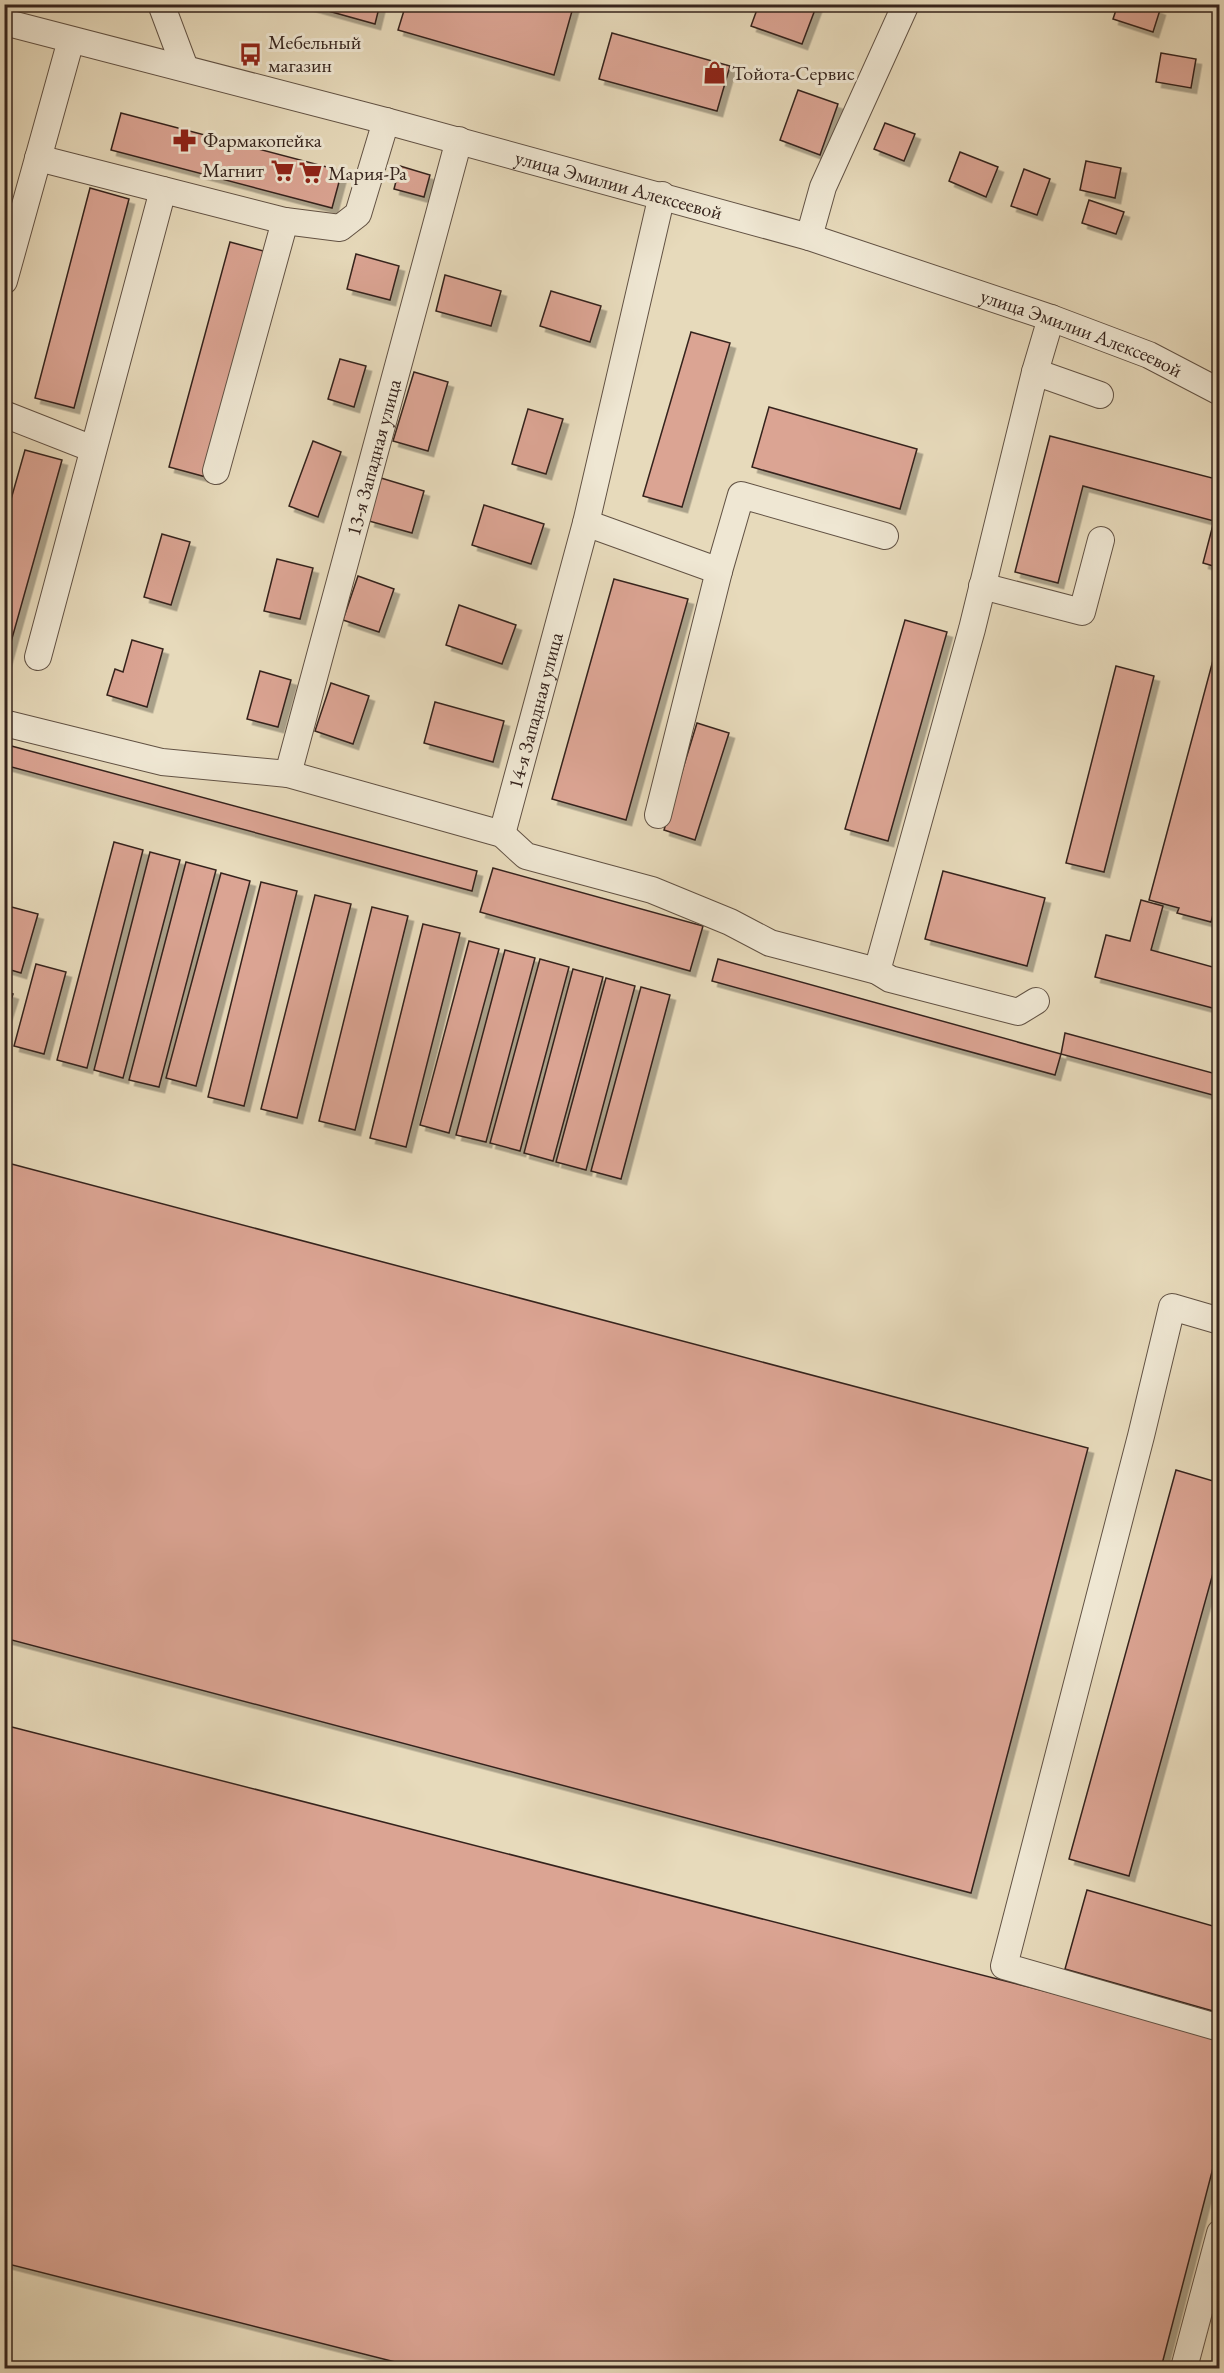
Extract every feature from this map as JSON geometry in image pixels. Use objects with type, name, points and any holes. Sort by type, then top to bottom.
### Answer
[{"type":"street","points":[[161,4],[184,69]]},
{"type":"street","points":[[809,237],[823,187],[906,4]]},
{"type":"street","name":"улица Эмилии Алексеевой","points":[[4,22],[459,140],[809,237],[1051,318],[1149,355],[1220,392]]},
{"type":"street","points":[[4,281],[71,40]]},
{"type":"street","points":[[38,158],[285,220],[340,228],[358,214],[386,121]]},
{"type":"street","name":"13-я Западная улица","points":[[288,774],[459,140]]},
{"type":"street","points":[[38,657],[163,190]]},
{"type":"street","name":"14-я Западная улица","points":[[502,834],[586,523],[662,195]]},
{"type":"street","points":[[216,471],[285,220]]},
{"type":"street","points":[[878,971],[982,586],[1035,372],[1051,318]]},
{"type":"street","points":[[1035,372],[1100,395]]},
{"type":"street","points":[[4,414],[93,449]]},
{"type":"street","points":[[658,815],[719,572],[741,495],[885,536]]},
{"type":"street","points":[[586,523],[719,572]]},
{"type":"street","points":[[982,586],[1082,612],[1101,540]]},
{"type":"street","points":[[4,723],[162,762],[288,774],[502,834],[526,856],[652,890],[729,922],[770,943],[878,971],[890,979],[1018,1012],[1036,1001]]},
{"type":"street","points":[[1220,1321],[1172,1307],[1141,1436],[1004,1966],[1220,2028]]},
{"type":"street","points":[[1184,2368],[1220,2233]]},
{"type":"building","points":[[303,4],[380,4],[375,24]]},
{"type":"building","points":[[406,4],[574,4],[554,75],[398,30]]},
{"type":"building","points":[[759,4],[810,4],[816,7],[802,44],[751,26]]},
{"type":"building","points":[[1118,4],[1145,4],[1160,10],[1153,32],[1113,19]]},
{"type":"building","points":[[612,33],[730,66],[717,111],[599,79]]},
{"type":"building","points":[[1161,53],[1196,59],[1191,88],[1156,82]]},
{"type":"building","points":[[798,90],[838,104],[820,155],[780,140]]},
{"type":"building","points":[[121,113],[342,171],[332,208],[111,150]]},
{"type":"building","points":[[885,123],[915,134],[904,161],[874,149]]},
{"type":"building","points":[[960,152],[998,167],[986,197],[949,181]]},
{"type":"building","points":[[1086,161],[1121,168],[1115,198],[1080,190]]},
{"type":"building","points":[[400,166],[430,175],[424,197],[394,189]]},
{"type":"building","points":[[1024,169],[1050,179],[1037,215],[1011,206]]},
{"type":"building","points":[[90,188],[129,199],[74,408],[35,398]]},
{"type":"building","points":[[1089,200],[1124,212],[1116,234],[1082,223]]},
{"type":"building","points":[[230,242],[267,252],[206,477],[169,467]]},
{"type":"building","points":[[356,254],[399,266],[390,300],[347,289]]},
{"type":"building","points":[[445,275],[501,291],[491,326],[436,311]]},
{"type":"building","points":[[551,291],[601,306],[590,342],[540,326]]},
{"type":"building","points":[[691,332],[730,343],[682,507],[643,496]]},
{"type":"building","points":[[340,359],[366,366],[354,407],[328,399]]},
{"type":"building","points":[[414,372],[448,382],[428,451],[393,441]]},
{"type":"building","points":[[769,407],[917,449],[900,509],[752,467]]},
{"type":"building","points":[[528,409],[563,419],[546,474],[512,464]]},
{"type":"building","points":[[1050,436],[1220,480],[1220,568],[1203,563],[1214,521],[1083,486],[1058,583],[1015,572]]},
{"type":"building","points":[[313,441],[341,452],[318,517],[289,506]]},
{"type":"building","points":[[25,450],[62,460],[4,667],[4,524]]},
{"type":"building","points":[[381,478],[424,491],[412,533],[369,521]]},
{"type":"building","points":[[484,505],[544,524],[531,564],[472,545]]},
{"type":"building","points":[[162,534],[190,542],[171,605],[144,597]]},
{"type":"building","points":[[277,559],[313,568],[300,619],[264,611]]},
{"type":"building","points":[[358,576],[394,589],[379,632],[343,620]]},
{"type":"building","points":[[614,579],[688,599],[626,820],[552,799]]},
{"type":"building","points":[[459,605],[516,625],[502,664],[446,645]]},
{"type":"building","points":[[905,620],[947,632],[888,841],[845,829]]},
{"type":"building","points":[[1220,634],[1220,889],[1211,922],[1177,913],[1179,908],[1149,900]]},
{"type":"building","points":[[132,640],[163,649],[147,707],[107,695],[115,669],[123,672]]},
{"type":"building","points":[[1116,666],[1154,676],[1104,872],[1066,863]]},
{"type":"building","points":[[260,671],[291,680],[278,727],[247,719]]},
{"type":"building","points":[[331,683],[369,696],[353,744],[315,731]]},
{"type":"building","points":[[435,702],[504,721],[493,762],[424,743]]},
{"type":"building","points":[[697,723],[729,733],[695,840],[664,830]]},
{"type":"building","points":[[4,744],[477,871],[472,891],[4,765]]},
{"type":"building","points":[[114,842],[143,850],[87,1068],[57,1060]]},
{"type":"building","points":[[150,852],[180,860],[123,1078],[94,1070]]},
{"type":"building","points":[[186,862],[216,870],[159,1087],[129,1080]]},
{"type":"building","points":[[493,868],[703,926],[690,971],[480,912]]},
{"type":"building","points":[[943,871],[1045,898],[1027,966],[925,939]]},
{"type":"building","points":[[221,873],[250,881],[196,1086],[166,1078]]},
{"type":"building","points":[[261,882],[297,891],[244,1106],[208,1097]]},
{"type":"building","points":[[315,895],[351,904],[297,1118],[261,1109]]},
{"type":"building","points":[[1141,900],[1163,906],[1151,950],[1220,969],[1220,1010],[1095,977],[1106,935],[1130,941]]},
{"type":"building","points":[[4,905],[38,914],[21,973],[4,968]]},
{"type":"building","points":[[372,907],[408,916],[355,1130],[319,1121]]},
{"type":"building","points":[[423,924],[460,933],[406,1147],[370,1138]]},
{"type":"building","points":[[469,941],[499,949],[449,1133],[420,1125]]},
{"type":"building","points":[[505,950],[535,958],[486,1142],[456,1135]]},
{"type":"building","points":[[540,959],[569,967],[520,1151],[490,1143]]},
{"type":"building","points":[[718,959],[1061,1054],[1055,1075],[712,981]]},
{"type":"building","points":[[36,964],[66,972],[44,1054],[14,1046]]},
{"type":"building","points":[[573,969],[603,977],[553,1161],[524,1153]]},
{"type":"building","points":[[606,978],[635,986],[586,1170],[556,1162]]},
{"type":"building","points":[[641,987],[670,995],[621,1179],[591,1171]]},
{"type":"building","points":[[4,991],[13,994],[4,1022]]},
{"type":"building","points":[[1065,1033],[1220,1075],[1220,1097],[1061,1054]]},
{"type":"building","points":[[4,1162],[1088,1448],[971,1893],[4,1638]]},
{"type":"building","points":[[1176,1470],[1220,1483],[1220,1548],[1129,1876],[1069,1859]]},
{"type":"building","points":[[4,1725],[1220,2036],[1220,2141],[1161,2368],[419,2368],[4,2263]]},
{"type":"building","points":[[1087,1890],[1220,1928],[1220,2013],[1065,1969]]},
{"type":"place","name":"Мебельный магазин","points":[[250,54]]},
{"type":"place","name":"Тойота-Сервис","points":[[714,73]]},
{"type":"place","name":"Фармакопейка","points":[[185,140]]},
{"type":"place","name":"Магнит","points":[[282,170]]},
{"type":"place","name":"Мария-Ра","points":[[310,173]]}]
